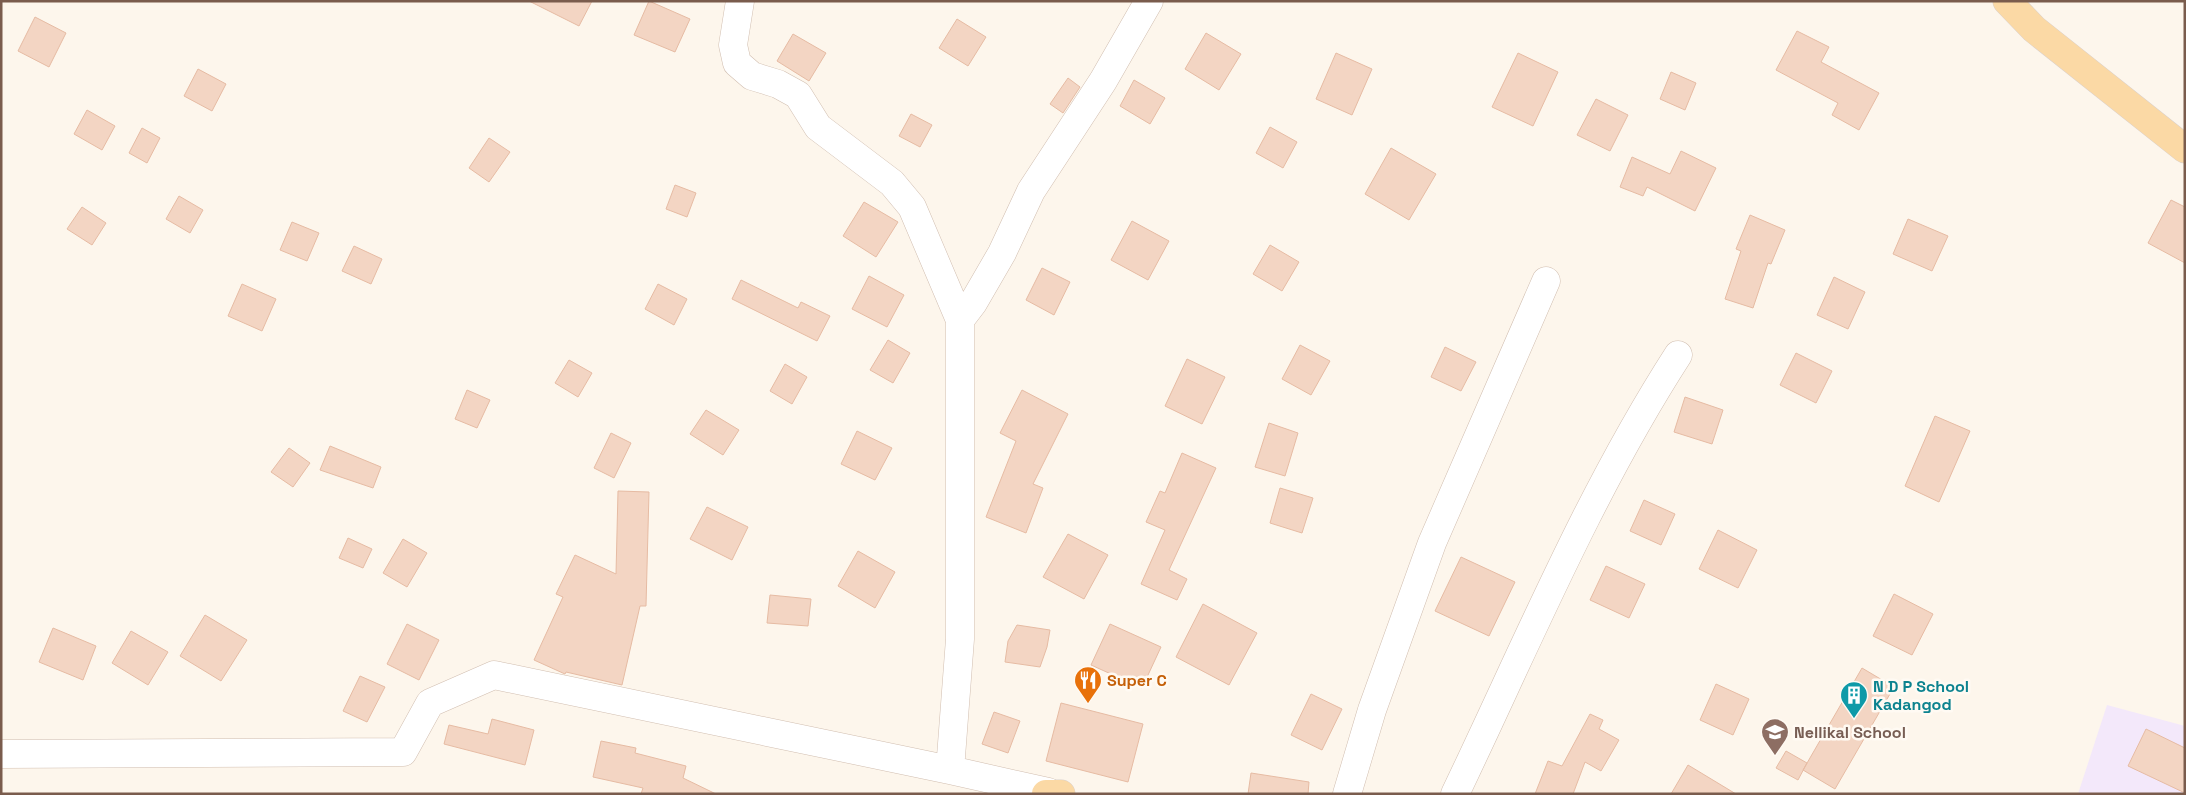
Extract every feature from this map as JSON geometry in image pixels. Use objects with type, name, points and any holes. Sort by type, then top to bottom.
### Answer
[{"type":"main road","points":[[2007,1],[2034,28],[2185,149]]},
{"type":"street","points":[[740,1],[733,45],[737,64],[752,76],[778,84],[798,95],[818,127],[892,183],[912,207],[960,320],[960,639],[950,770]]},
{"type":"street","points":[[960,320],[973,303],[1002,253],[1031,191],[1103,81],[1148,1]]},
{"type":"street","points":[[1347,794],[1372,710],[1432,543],[1546,281]]},
{"type":"street","points":[[1455,794],[1513,668],[1604,483],[1644,408],[1678,355]]},
{"type":"street","points":[[1,754],[403,752],[430,704],[494,675],[1052,793]]},
{"type":"shaded area","points":[[2107,705],[2185,726],[2185,794],[2078,794]]},
{"type":"building","points":[[529,1],[592,1],[579,26]]},
{"type":"building","points":[[649,1],[690,19],[675,52],[634,35]]},
{"type":"building","points":[[35,17],[66,33],[49,67],[18,51]]},
{"type":"building","points":[[957,19],[986,37],[968,66],[939,48]]},
{"type":"building","points":[[1797,31],[1829,47],[1821,62],[1879,93],[1859,130],[1832,115],[1838,103],[1776,70]]},
{"type":"building","points":[[1206,33],[1241,54],[1219,90],[1185,69]]},
{"type":"building","points":[[793,34],[826,53],[809,81],[777,61]]},
{"type":"building","points":[[1336,53],[1372,69],[1352,115],[1316,99]]},
{"type":"building","points":[[1518,53],[1558,72],[1533,126],[1492,107]]},
{"type":"building","points":[[198,69],[226,84],[212,111],[184,96]]},
{"type":"building","points":[[1671,72],[1696,83],[1685,110],[1660,99]]},
{"type":"building","points":[[1068,78],[1080,87],[1063,113],[1050,104]]},
{"type":"building","points":[[1134,80],[1165,98],[1150,124],[1120,106]]},
{"type":"building","points":[[1596,99],[1628,115],[1610,151],[1577,135]]},
{"type":"building","points":[[87,110],[115,126],[102,150],[74,134]]},
{"type":"building","points":[[911,114],[932,125],[920,147],[899,136]]},
{"type":"building","points":[[1270,127],[1297,142],[1283,168],[1256,153]]},
{"type":"building","points":[[142,128],[160,138],[147,163],[129,153]]},
{"type":"building","points":[[489,138],[510,152],[489,182],[469,168]]},
{"type":"building","points":[[1391,148],[1436,174],[1409,220],[1365,194]]},
{"type":"building","points":[[1681,151],[1716,168],[1695,211],[1647,187],[1643,196],[1620,187],[1632,157],[1670,174]]},
{"type":"building","points":[[675,185],[696,193],[687,217],[666,209]]},
{"type":"building","points":[[179,196],[203,210],[190,233],[166,219]]},
{"type":"building","points":[[2171,200],[2185,207],[2185,263],[2148,243]]},
{"type":"building","points":[[864,202],[898,222],[876,257],[843,236]]},
{"type":"building","points":[[82,207],[106,223],[92,245],[67,229]]},
{"type":"building","points":[[1750,215],[1785,230],[1771,264],[1768,263],[1753,308],[1725,299],[1741,251],[1736,249]]},
{"type":"building","points":[[1908,219],[1948,236],[1932,271],[1893,254]]},
{"type":"building","points":[[1132,221],[1169,241],[1148,280],[1111,260]]},
{"type":"building","points":[[292,222],[319,233],[307,261],[280,250]]},
{"type":"building","points":[[1270,245],[1299,262],[1282,291],[1253,274]]},
{"type":"building","points":[[354,246],[382,259],[371,284],[342,271]]},
{"type":"building","points":[[1042,268],[1070,282],[1054,315],[1026,300]]},
{"type":"building","points":[[869,276],[904,295],[887,327],[852,309]]},
{"type":"building","points":[[1834,277],[1865,292],[1848,329],[1817,315]]},
{"type":"building","points":[[741,280],[798,308],[801,302],[830,316],[817,341],[732,299]]},
{"type":"building","points":[[242,284],[276,299],[262,331],[228,316]]},
{"type":"building","points":[[658,284],[687,299],[674,325],[645,309]]},
{"type":"building","points":[[888,340],[910,353],[893,383],[870,370]]},
{"type":"building","points":[[1300,345],[1330,361],[1311,395],[1282,379]]},
{"type":"building","points":[[1445,347],[1476,362],[1461,391],[1431,377]]},
{"type":"building","points":[[1796,353],[1832,371],[1816,403],[1780,385]]},
{"type":"building","points":[[1187,359],[1225,377],[1202,424],[1165,406]]},
{"type":"building","points":[[569,360],[592,373],[578,397],[555,383]]},
{"type":"building","points":[[785,364],[807,377],[792,404],[770,391]]},
{"type":"building","points":[[467,390],[490,400],[477,428],[455,419]]},
{"type":"building","points":[[1022,390],[1068,414],[1033,484],[1043,488],[1026,533],[986,517],[1016,441],[1000,433]]},
{"type":"building","points":[[1685,397],[1723,410],[1712,444],[1674,432]]},
{"type":"building","points":[[706,410],[739,430],[723,455],[690,434]]},
{"type":"building","points":[[1935,416],[1970,431],[1939,502],[1905,486]]},
{"type":"building","points":[[1269,423],[1298,433],[1285,476],[1255,467]]},
{"type":"building","points":[[857,431],[892,448],[875,480],[841,464]]},
{"type":"building","points":[[611,433],[631,443],[614,478],[594,468]]},
{"type":"building","points":[[330,446],[381,467],[373,488],[320,470]]},
{"type":"building","points":[[289,448],[310,463],[293,487],[271,472]]},
{"type":"building","points":[[1182,453],[1216,468],[1169,570],[1187,579],[1177,600],[1141,584],[1165,530],[1146,522],[1160,491],[1165,493]]},
{"type":"building","points":[[1280,488],[1313,498],[1302,533],[1270,523]]},
{"type":"building","points":[[618,491],[649,492],[646,606],[640,606],[622,685],[566,672],[565,674],[534,660],[563,597],[556,594],[575,555],[616,574]]},
{"type":"building","points":[[1644,500],[1675,514],[1661,545],[1630,531]]},
{"type":"building","points":[[707,507],[748,527],[732,560],[690,539]]},
{"type":"building","points":[[1718,530],[1757,550],[1738,588],[1699,569]]},
{"type":"building","points":[[1068,534],[1108,555],[1084,599],[1043,577]]},
{"type":"building","points":[[348,538],[372,549],[363,568],[339,558]]},
{"type":"building","points":[[403,539],[427,553],[407,587],[383,573]]},
{"type":"building","points":[[858,551],[895,572],[875,608],[838,586]]},
{"type":"building","points":[[1461,557],[1515,582],[1489,636],[1435,611]]},
{"type":"building","points":[[1606,566],[1645,584],[1629,618],[1590,600]]},
{"type":"building","points":[[1894,594],[1933,614],[1912,655],[1873,636]]},
{"type":"building","points":[[770,595],[811,599],[808,626],[767,623]]},
{"type":"building","points":[[1203,604],[1257,633],[1229,685],[1176,657]]},
{"type":"building","points":[[205,615],[247,640],[221,681],[180,656]]},
{"type":"building","points":[[407,624],[439,640],[419,680],[387,664]]},
{"type":"building","points":[[1110,624],[1161,647],[1142,688],[1091,665]]},
{"type":"building","points":[[1017,625],[1050,630],[1047,647],[1040,667],[1005,662],[1008,641]]},
{"type":"building","points":[[53,628],[96,646],[83,680],[39,662]]},
{"type":"building","points":[[131,631],[168,652],[148,685],[112,663]]},
{"type":"building","name":"N D P School Kadangod","points":[[1862,668],[1894,687],[1835,789],[1803,770]]},
{"type":"building","points":[[360,676],[385,687],[367,722],[343,711]]},
{"type":"building","points":[[1716,684],[1749,699],[1733,735],[1700,720]]},
{"type":"building","points":[[1311,694],[1342,709],[1322,750],[1291,735]]},
{"type":"building","points":[[1061,703],[1143,724],[1128,782],[1046,761]]},
{"type":"building","points":[[994,712],[1020,721],[1008,753],[982,744]]},
{"type":"building","points":[[1590,714],[1603,720],[1599,729],[1619,740],[1601,771],[1585,762],[1573,794],[1535,794],[1548,761],[1562,766]]},
{"type":"building","points":[[492,719],[534,730],[525,765],[444,744],[449,725],[488,734]]},
{"type":"building","points":[[2146,729],[2185,748],[2185,793],[2128,766]]},
{"type":"building","points":[[601,741],[636,748],[635,753],[686,766],[683,778],[716,794],[641,794],[643,788],[593,777]]},
{"type":"building","points":[[1786,751],[1807,763],[1798,780],[1776,768]]},
{"type":"building","points":[[1688,765],[1736,794],[1671,794]]},
{"type":"building","points":[[1251,773],[1309,782],[1308,794],[1248,794]]},
{"type":"place","name":"Super C","points":[[1088,704]]},
{"type":"place","name":"N D P School Kadangod","points":[[1854,719]]},
{"type":"place","name":"Nellikal School","points":[[1775,756]]}]
